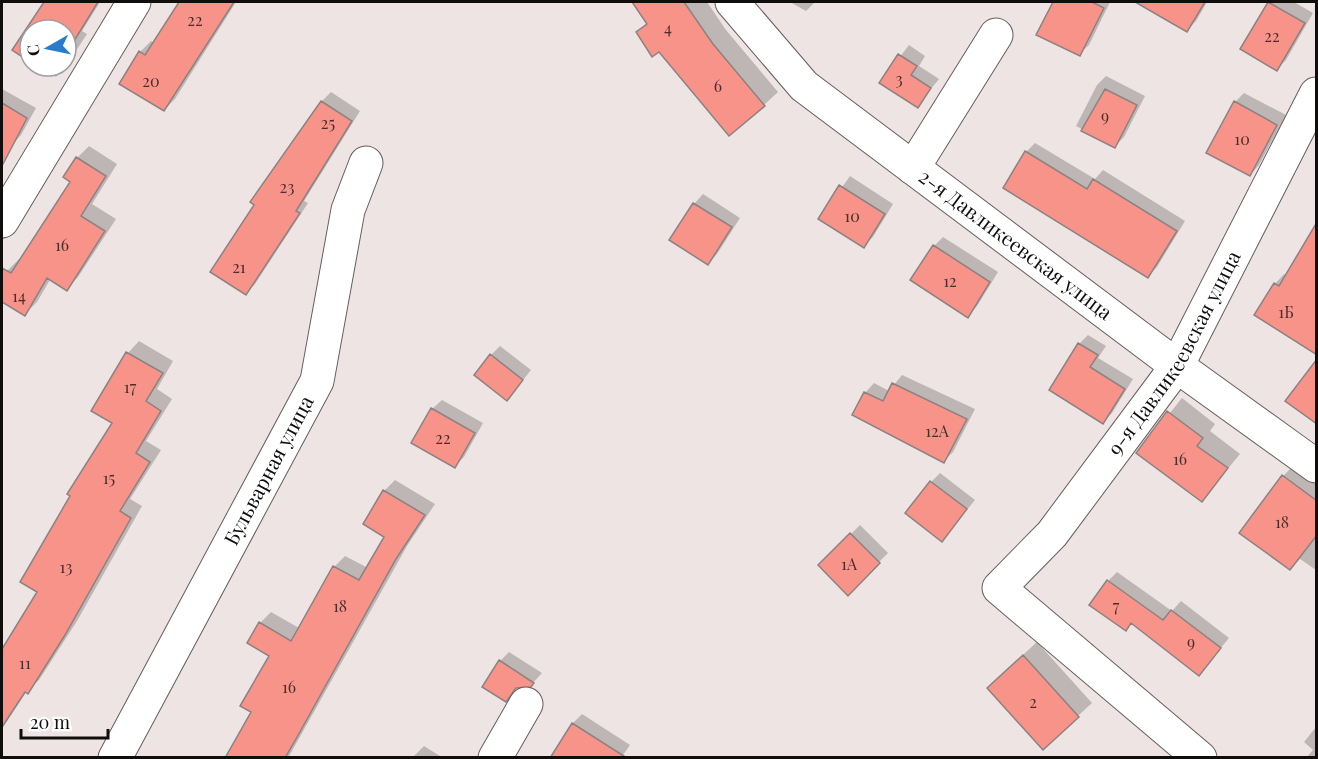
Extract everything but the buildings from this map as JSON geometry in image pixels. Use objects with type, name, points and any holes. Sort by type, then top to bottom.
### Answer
[{"type":"street","points":[[2,221],[134,2]]},
{"type":"street","name":"2-я Давликеевская улица","points":[[732,2],[804,86],[1177,366],[1317,466]]},
{"type":"street","points":[[914,168],[996,35]]},
{"type":"street","name":"9-я Давликеевская улица","points":[[1200,758],[999,588],[1052,534],[1177,366],[1317,94]]},
{"type":"street","name":"Бульварная улица","points":[[115,758],[316,381],[348,210],[366,163]]},
{"type":"street","points":[[495,758],[526,704]]}]
